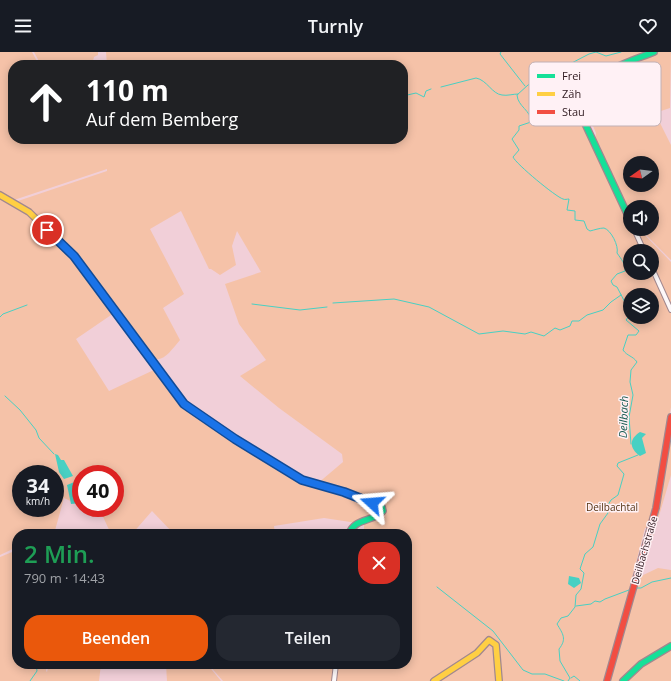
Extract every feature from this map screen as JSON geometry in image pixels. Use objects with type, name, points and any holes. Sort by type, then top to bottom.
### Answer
[{"type":"street","points":[[630,62],[654,52]]},
{"type":"street","points":[[586,126],[623,205]]},
{"type":"street","points":[[0,195],[29,212],[74,256],[184,404],[284,470],[302,480],[315,485],[344,492],[382,507],[383,511],[380,516],[355,524],[351,529]]},
{"type":"street","points":[[657,280],[671,310]]},
{"type":"street","name":"Deilbachstraße","points":[[607,681],[656,508],[671,417]]},
{"type":"street","points":[[434,681],[477,653],[489,640],[496,645],[499,681]]},
{"type":"street","points":[[623,681],[641,664],[671,646]]},
{"type":"street","points":[[334,681],[335,669]]},
{"type":"green space","name":"Deilbachtal","points":[[0,52],[32,52],[36,60],[8,60],[8,144],[408,144],[408,60],[107,60],[106,52],[649,52],[624,62],[529,62],[529,126],[585,126],[623,209],[623,236],[636,236],[640,244],[623,244],[623,280],[656,280],[671,313],[671,407],[659,482],[649,528],[645,528],[632,578],[634,579],[629,589],[629,595],[606,681],[336,681],[337,669],[412,669],[412,529],[364,529],[364,523],[381,517],[385,513],[384,507],[344,491],[317,484],[343,462],[342,454],[279,408],[240,376],[266,360],[239,324],[225,284],[261,272],[237,231],[232,246],[236,265],[220,275],[209,269],[181,211],[150,229],[184,294],[163,308],[180,340],[170,352],[163,358],[158,359],[149,357],[76,258],[54,235],[54,239],[72,256],[114,313],[76,339],[109,391],[156,369],[186,406],[230,437],[301,481],[343,493],[377,506],[381,508],[380,514],[357,523],[324,518],[274,526],[274,529],[169,529],[152,511],[136,529],[109,529],[103,517],[124,517],[124,465],[72,465],[72,502],[64,498],[64,465],[12,465],[12,517],[59,517],[55,529],[12,529],[12,549],[0,555],[0,196],[12,203],[107,171],[107,169],[14,200],[0,192]]},
{"type":"green space","points":[[34,52],[98,52],[98,55],[94,57],[93,60],[38,60]]},
{"type":"green space","points":[[657,52],[671,52],[670,108],[661,111],[661,62],[632,62]]},
{"type":"green space","points":[[661,125],[671,145],[671,260],[659,248],[659,244],[655,244],[647,236],[659,236],[659,200],[623,200],[599,149],[601,147],[597,146],[595,140],[596,133],[593,126]]},
{"type":"green space","points":[[638,236],[646,236],[654,244],[642,244]]},
{"type":"green space","points":[[659,250],[671,262],[671,304],[659,279]]},
{"type":"green space","points":[[671,426],[671,475],[642,574],[639,575]]},
{"type":"green space","points":[[12,552],[12,669],[46,669],[47,672],[48,669],[100,669],[99,681],[0,681],[0,557]]},
{"type":"green space","points":[[658,568],[671,570],[671,645],[621,681],[609,681],[639,577]]},
{"type":"green space","points":[[671,649],[671,681],[625,681],[643,666]]},
{"type":"green space","points":[[166,669],[211,669],[221,681],[167,681]]},
{"type":"green space","points":[[212,669],[335,669],[334,681],[223,681]]},
{"type":"shaded area","points":[[640,432],[646,434],[642,438],[646,453],[640,456],[632,447],[632,441]]},
{"type":"shaded area","points":[[55,454],[58,455],[61,460],[64,460],[72,476],[64,479],[64,465],[57,465]]},
{"type":"shaded area","points":[[72,483],[72,504],[71,504],[67,485]]},
{"type":"shaded area","points":[[569,576],[579,578],[581,583],[574,588],[568,584]]},
{"type":"waterway","points":[[501,52],[500,54],[525,86]]},
{"type":"waterway","name":"Deilbach","points":[[574,62],[596,52],[606,56],[621,52]]},
{"type":"waterway","points":[[441,87],[476,78],[483,81],[498,94],[518,94]]},
{"type":"waterway","name":"Deilbach","points":[[529,84],[517,95],[520,103],[529,114]]},
{"type":"waterway","points":[[408,95],[416,93],[424,97],[426,91],[431,89]]},
{"type":"waterway","name":"Deilbach","points":[[529,123],[519,126],[519,130],[512,139],[519,150],[513,157],[528,173],[545,187],[559,197],[569,199],[567,210],[575,211],[575,220],[584,221],[587,229],[590,231],[604,228],[607,229],[612,235],[617,246],[617,253],[625,266],[625,271],[617,274],[611,281],[613,285],[617,287],[623,299]]},
{"type":"waterway","points":[[333,303],[394,299],[429,307],[479,334],[503,331],[525,334],[531,332],[544,336],[555,328],[560,330],[570,326],[572,321],[579,321],[587,315],[603,310],[621,295]]},
{"type":"waterway","points":[[252,304],[300,310],[327,307]]},
{"type":"waterway","points":[[0,317],[3,314],[27,305]]},
{"type":"waterway","name":"Deilbach","points":[[631,324],[639,331],[636,335],[628,335],[623,350],[637,362],[631,370],[630,382],[633,395],[629,417],[631,444]]},
{"type":"waterway","points":[[5,396],[20,410],[36,430],[39,438],[54,454]]},
{"type":"waterway","name":"Deilbach","points":[[568,681],[570,678],[560,661],[559,649],[563,642],[563,636],[557,624],[561,618],[568,616],[575,607],[576,595],[581,589],[584,573],[580,569],[585,554],[593,547],[600,524],[608,513],[606,508],[611,500],[618,495],[624,474],[617,466],[618,463],[638,455]]},
{"type":"waterway","points":[[637,588],[641,588],[652,582],[671,578]]},
{"type":"waterway","points":[[437,587],[493,631],[523,670],[532,674],[545,674],[564,681]]},
{"type":"waterway","points":[[576,606],[591,604],[595,601],[600,602],[629,590]]},
{"type":"waterway","points":[[30,681],[37,671],[37,669]]},
{"type":"waterway","points":[[571,678],[574,676],[580,681]]},
{"type":"traffic: fast","points":[[627,62],[654,52]]},
{"type":"traffic: fast","points":[[586,126],[623,205]]},
{"type":"traffic: fast","points":[[136,340],[184,404],[235,439],[302,480],[344,492],[382,507],[383,511],[379,514],[355,525],[351,529]]},
{"type":"traffic: fast","points":[[623,681],[641,664],[671,646]]},
{"type":"traffic: slow","points":[[0,195],[29,212],[74,256],[136,340]]},
{"type":"traffic: slow","points":[[434,681],[477,653],[489,640],[496,645],[499,681]]},
{"type":"traffic: jam","points":[[607,681],[656,508],[671,417]]},
{"type":"route","points":[[47,230],[74,256],[184,404],[235,439],[302,480],[344,492],[372,503]]}]
